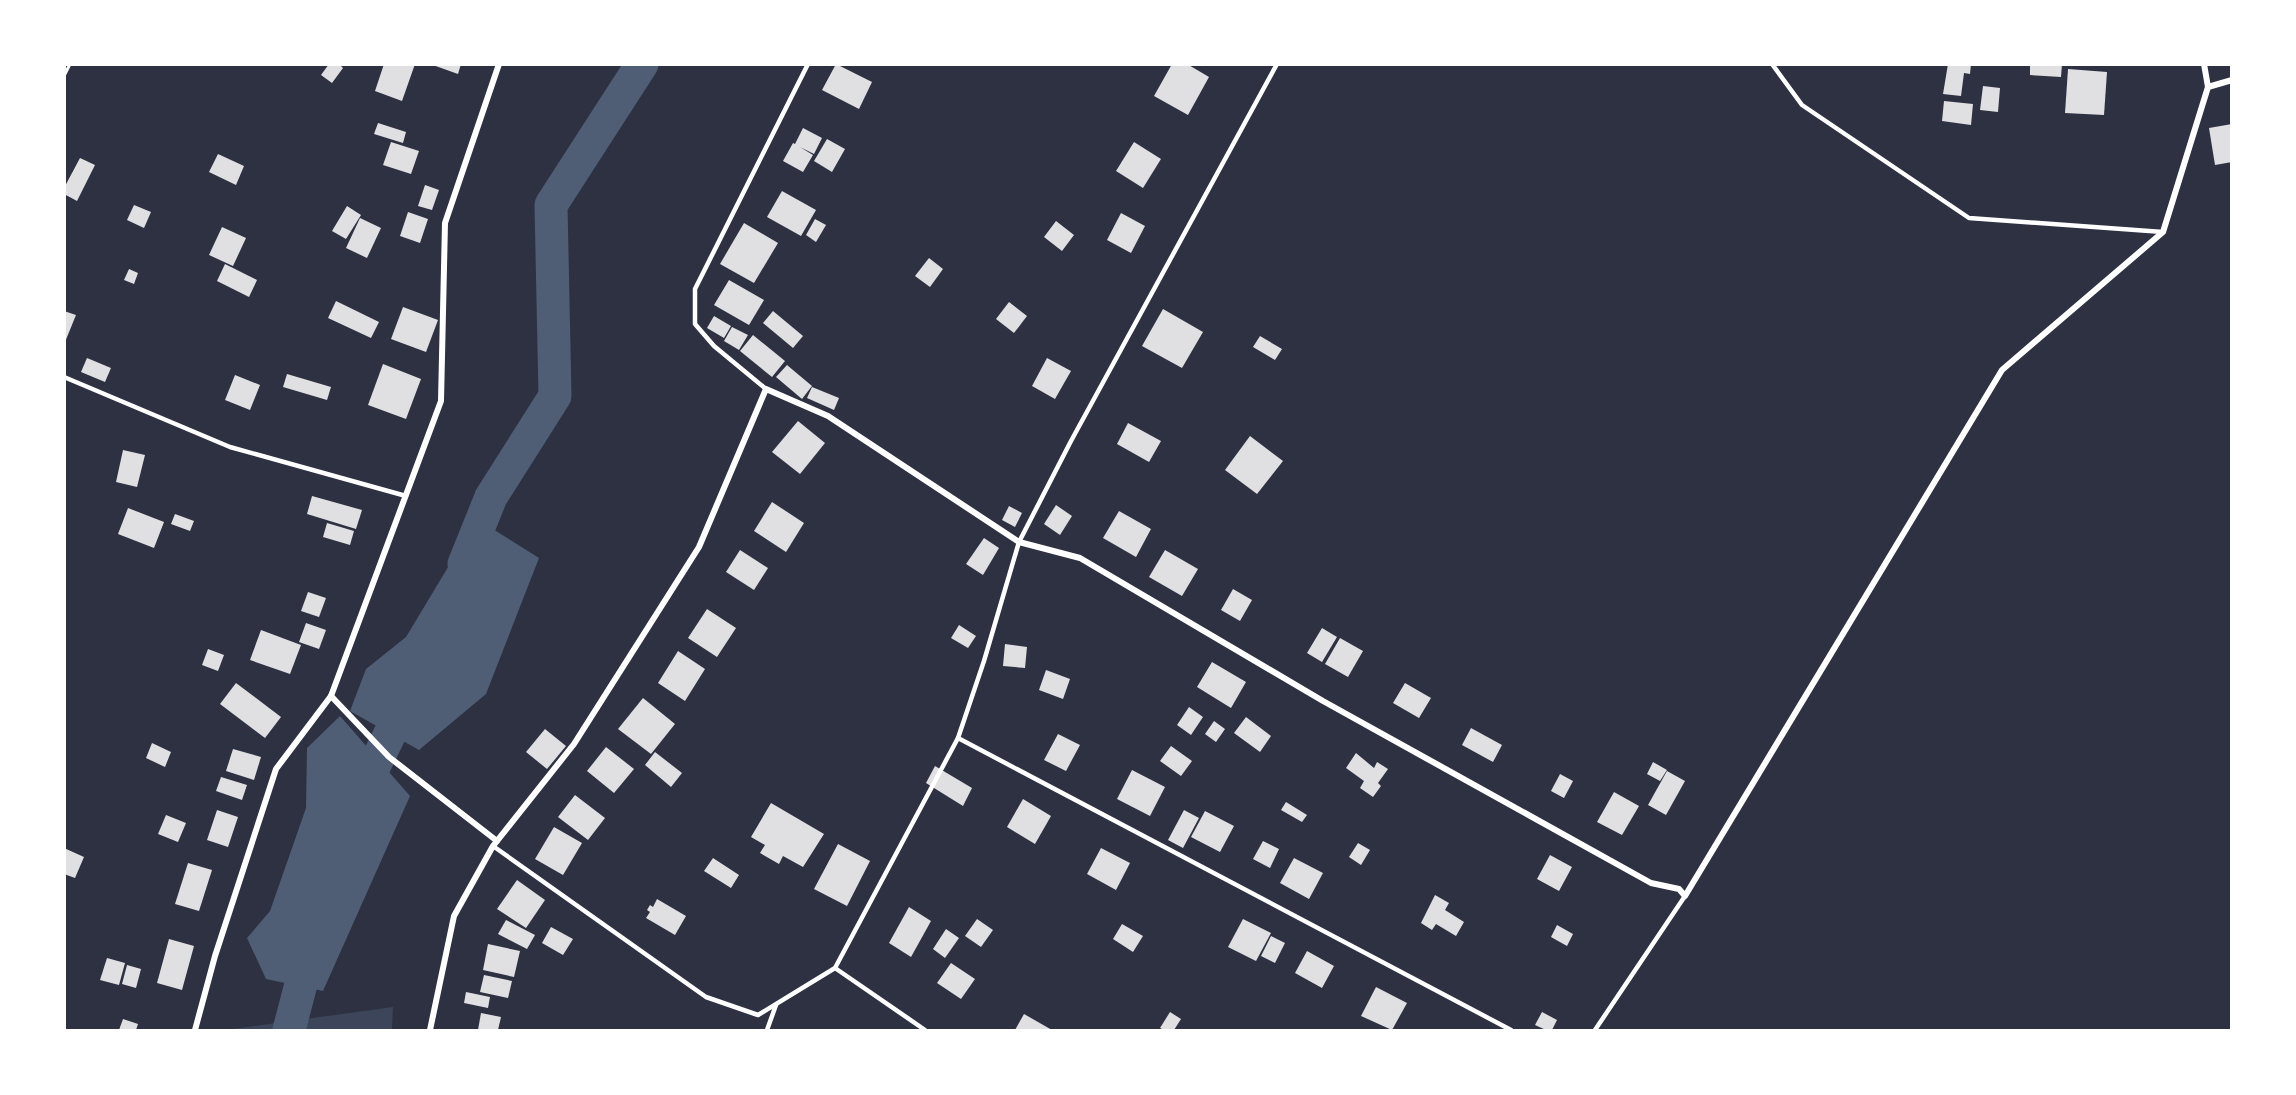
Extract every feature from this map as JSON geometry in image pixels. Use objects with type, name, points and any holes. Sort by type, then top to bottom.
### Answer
[{"type":"street","points":[[195,1030],[215,956],[276,769],[331,696],[441,401],[445,223],[499,64]]},
{"type":"street","points":[[430,1030],[454,916],[495,844],[574,744],[699,547],[766,389],[828,416],[1019,542],[1080,558],[1333,707],[1651,883],[1679,888],[1685,896],[2002,370],[2163,232],[2208,87],[2204,64]]},
{"type":"street","points":[[2208,87],[2232,80]]},
{"type":"street","points":[[331,696],[389,757],[495,844]]},
{"type":"lane","points":[[766,389],[714,346],[695,324],[694,289],[808,64]]},
{"type":"lane","points":[[495,844],[706,997],[758,1015],[835,968],[958,738],[984,662],[1019,542],[1071,441],[1277,64]]},
{"type":"lane","points":[[1772,64],[1802,105],[1969,218],[2163,232]]},
{"type":"lane","points":[[64,377],[230,447],[405,496]]},
{"type":"lane","points":[[958,738],[1511,1030]]},
{"type":"lane","points":[[1595,1030],[1685,896]]},
{"type":"lane","points":[[835,968],[925,1030]]},
{"type":"lane","points":[[767,1030],[776,1004]]},
{"type":"path","points":[[64,76],[70,64]]},
{"type":"shaded area","points":[[477,519],[539,558],[486,694],[419,750],[350,711],[366,669],[406,637]]},
{"type":"shaded area","points":[[340,716],[410,796],[323,991],[266,979],[247,938],[270,911],[306,808],[307,748]]},
{"type":"shaded area","points":[[393,1007],[392,1030],[225,1030]]},
{"type":"building","points":[[329,64],[339,64],[343,68],[332,83],[321,75]]},
{"type":"building","points":[[384,64],[415,64],[402,101],[375,91]]},
{"type":"building","points":[[430,64],[461,64],[458,74]]},
{"type":"building","points":[[836,64],[872,82],[859,109],[822,90]]},
{"type":"building","points":[[1172,64],[1187,64],[1209,77],[1188,115],[1154,96]]},
{"type":"building","points":[[1948,64],[1971,64],[1970,74],[1964,73],[1961,96],[1943,94]]},
{"type":"building","points":[[2030,64],[2062,64],[2061,77],[2030,75]]},
{"type":"building","points":[[2068,69],[2107,72],[2104,115],[2065,113]]},
{"type":"building","points":[[1983,86],[2000,88],[1998,112],[1980,110]]},
{"type":"building","points":[[1944,101],[1973,104],[1971,125],[1942,121]]},
{"type":"building","points":[[378,123],[406,132],[403,143],[374,134]]},
{"type":"building","points":[[2232,124],[2232,162],[2215,165],[2209,128]]},
{"type":"building","points":[[803,128],[822,138],[814,154],[800,147],[813,155],[803,172],[783,161]]},
{"type":"building","points":[[827,139],[845,149],[832,172],[814,161]]},
{"type":"building","points":[[391,142],[419,151],[411,174],[383,165]]},
{"type":"building","points":[[1134,142],[1161,159],[1143,188],[1116,171]]},
{"type":"building","points":[[218,154],[244,166],[236,185],[209,172]]},
{"type":"building","points":[[80,158],[95,165],[77,201],[64,194],[64,188]]},
{"type":"building","points":[[425,185],[439,190],[432,210],[418,206]]},
{"type":"building","points":[[782,191],[816,210],[801,236],[767,217]]},
{"type":"building","points":[[134,205],[151,212],[144,228],[127,220]]},
{"type":"building","points":[[347,206],[361,215],[346,239],[332,231]]},
{"type":"building","points":[[408,212],[428,219],[420,243],[400,236]]},
{"type":"building","points":[[1121,213],[1145,226],[1131,253],[1107,240]]},
{"type":"building","points":[[360,218],[381,228],[367,258],[346,248]]},
{"type":"building","points":[[815,219],[826,225],[816,242],[806,235]]},
{"type":"building","points":[[1056,221],[1074,235],[1062,251],[1044,237]]},
{"type":"building","points":[[744,223],[778,243],[754,283],[720,264]]},
{"type":"building","points":[[222,227],[246,238],[233,266],[209,255]]},
{"type":"building","points":[[929,258],[943,269],[930,287],[915,276]]},
{"type":"building","points":[[225,264],[257,280],[249,297],[217,281]]},
{"type":"building","points":[[129,269],[138,273],[134,284],[124,280]]},
{"type":"building","points":[[729,280],[764,300],[749,325],[714,305]]},
{"type":"building","points":[[336,301],[379,322],[371,338],[328,318]]},
{"type":"building","points":[[1009,302],[1027,316],[1014,333],[996,319]]},
{"type":"building","points":[[403,307],[438,320],[426,352],[391,339]]},
{"type":"building","points":[[1163,309],[1203,332],[1182,368],[1142,346]]},
{"type":"building","points":[[64,311],[76,315],[65,342],[64,342]]},
{"type":"building","points":[[773,311],[803,336],[793,348],[763,323]]},
{"type":"building","points":[[714,316],[731,326],[724,338],[707,328]]},
{"type":"building","points":[[732,327],[748,335],[739,350],[724,341]]},
{"type":"building","points":[[753,335],[785,361],[772,377],[740,351]]},
{"type":"building","points":[[1260,336],[1282,349],[1275,360],[1253,347]]},
{"type":"building","points":[[87,358],[111,368],[105,382],[81,372]]},
{"type":"building","points":[[1047,358],[1071,371],[1055,399],[1032,386]]},
{"type":"building","points":[[383,364],[421,379],[406,419],[368,405]]},
{"type":"building","points":[[787,365],[812,386],[802,399],[776,377]]},
{"type":"building","points":[[287,374],[331,387],[327,400],[283,387]]},
{"type":"building","points":[[235,375],[260,385],[250,410],[225,400]]},
{"type":"building","points":[[812,387],[839,398],[834,410],[807,398]]},
{"type":"building","points":[[798,421],[825,443],[800,474],[772,452]]},
{"type":"building","points":[[1128,423],[1161,441],[1149,462],[1117,444]]},
{"type":"building","points":[[1250,436],[1283,461],[1257,494],[1225,470]]},
{"type":"building","points":[[123,450],[145,455],[137,487],[116,482]]},
{"type":"building","points":[[312,496],[362,510],[356,529],[307,514]]},
{"type":"building","points":[[772,502],[804,523],[786,552],[754,531]]},
{"type":"building","points":[[1056,505],[1072,516],[1060,535],[1044,524]]},
{"type":"building","points":[[1009,506],[1022,513],[1015,527],[1002,520]]},
{"type":"building","points":[[128,508],[164,522],[154,548],[118,534]]},
{"type":"building","points":[[1119,511],[1151,529],[1136,557],[1103,538]]},
{"type":"building","points":[[175,514],[194,521],[190,531],[171,524]]},
{"type":"building","points":[[327,523],[354,531],[350,545],[323,537]]},
{"type":"building","points":[[984,538],[999,548],[983,575],[966,564]]},
{"type":"building","points":[[740,550],[768,568],[754,590],[726,572]]},
{"type":"building","points":[[1165,550],[1198,569],[1182,596],[1149,577]]},
{"type":"building","points":[[1233,589],[1252,600],[1240,621],[1221,610]]},
{"type":"building","points":[[308,592],[326,598],[319,617],[301,611]]},
{"type":"building","points":[[707,609],[736,628],[717,657],[688,638]]},
{"type":"building","points":[[306,623],[326,630],[319,649],[299,642]]},
{"type":"building","points":[[959,625],[976,636],[968,648],[951,638]]},
{"type":"building","points":[[1322,628],[1337,637],[1322,662],[1307,653]]},
{"type":"building","points":[[261,630],[301,645],[290,674],[250,660]]},
{"type":"building","points":[[1340,638],[1363,651],[1348,677],[1325,664]]},
{"type":"building","points":[[1005,644],[1027,647],[1025,668],[1003,666]]},
{"type":"building","points":[[208,649],[224,655],[218,671],[202,665]]},
{"type":"building","points":[[678,651],[705,669],[685,701],[658,683]]},
{"type":"building","points":[[1212,662],[1246,682],[1231,708],[1197,687]]},
{"type":"building","points":[[1046,670],[1070,679],[1063,699],[1039,690]]},
{"type":"building","points":[[236,683],[281,717],[265,738],[220,704]]},
{"type":"building","points":[[1405,683],[1431,698],[1419,718],[1393,703]]},
{"type":"building","points":[[643,698],[675,724],[651,754],[618,729]]},
{"type":"building","points":[[1189,707],[1203,717],[1191,735],[1177,725]]},
{"type":"building","points":[[1246,717],[1271,736],[1260,752],[1234,733]]},
{"type":"building","points":[[1214,721],[1225,729],[1216,742],[1205,734]]},
{"type":"building","points":[[1471,728],[1502,745],[1493,762],[1462,745]]},
{"type":"building","points":[[545,729],[566,746],[547,769],[526,752]]},
{"type":"building","points":[[1058,734],[1080,745],[1066,771],[1044,760]]},
{"type":"building","points":[[152,743],[171,752],[165,767],[146,758]]},
{"type":"building","points":[[1171,746],[1192,761],[1181,776],[1160,761]]},
{"type":"building","points":[[606,747],[634,769],[614,793],[587,771]]},
{"type":"building","points":[[233,749],[261,757],[254,780],[226,771]]},
{"type":"building","points":[[655,752],[682,773],[671,787],[645,765]]},
{"type":"building","points":[[1356,753],[1374,768],[1377,762],[1388,769],[1378,783],[1381,786],[1373,797],[1360,788],[1364,781],[1346,768]]},
{"type":"building","points":[[1653,762],[1667,770],[1660,781],[1647,774]]},
{"type":"building","points":[[935,766],[972,788],[963,806],[926,783]]},
{"type":"building","points":[[1132,770],[1165,787],[1150,816],[1117,799]]},
{"type":"building","points":[[1667,771],[1685,781],[1666,815],[1648,805]]},
{"type":"building","points":[[1560,774],[1573,781],[1564,798],[1551,791]]},
{"type":"building","points":[[221,777],[247,785],[242,800],[216,791]]},
{"type":"building","points":[[1614,792],[1639,806],[1622,835],[1597,822]]},
{"type":"building","points":[[575,795],[605,818],[588,840],[558,817]]},
{"type":"building","points":[[1023,799],[1051,816],[1035,844],[1007,827]]},
{"type":"building","points":[[1286,802],[1307,815],[1302,822],[1281,810]]},
{"type":"building","points":[[771,803],[824,834],[803,867],[783,856],[779,864],[760,853],[765,845],[751,837]]},
{"type":"building","points":[[217,810],[238,817],[228,847],[207,840]]},
{"type":"building","points":[[1184,810],[1199,818],[1183,848],[1168,840]]},
{"type":"building","points":[[1205,811],[1234,826],[1220,852],[1191,837]]},
{"type":"building","points":[[166,815],[186,823],[178,842],[158,834]]},
{"type":"building","points":[[554,827],[582,843],[563,875],[535,859]]},
{"type":"building","points":[[1263,841],[1279,849],[1270,868],[1253,859]]},
{"type":"building","points":[[1358,843],[1370,850],[1361,865],[1349,857]]},
{"type":"building","points":[[838,844],[870,861],[847,906],[814,889]]},
{"type":"building","points":[[64,848],[84,857],[75,878],[64,874]]},
{"type":"building","points":[[1101,848],[1130,863],[1116,890],[1087,874]]},
{"type":"building","points":[[1550,855],[1572,867],[1559,891],[1537,879]]},
{"type":"building","points":[[713,858],[739,875],[731,888],[704,871]]},
{"type":"building","points":[[1294,858],[1323,873],[1309,899],[1280,883]]},
{"type":"building","points":[[188,863],[212,870],[199,911],[175,904]]},
{"type":"building","points":[[517,880],[545,900],[526,928],[497,909]]},
{"type":"building","points":[[1435,895],[1449,903],[1445,910],[1464,922],[1456,936],[1436,924],[1432,930],[1421,923]]},
{"type":"building","points":[[657,899],[686,916],[675,935],[646,918],[650,912],[647,910],[650,905],[653,907]]},
{"type":"building","points":[[909,907],[931,921],[911,957],[889,943]]},
{"type":"building","points":[[977,919],[993,930],[981,947],[965,936]]},
{"type":"building","points":[[1243,919],[1271,933],[1256,961],[1228,947]]},
{"type":"building","points":[[506,920],[535,935],[527,949],[498,934]]},
{"type":"building","points":[[1122,924],[1143,936],[1133,952],[1113,939]]},
{"type":"building","points":[[1557,925],[1573,934],[1567,946],[1551,937]]},
{"type":"building","points":[[551,927],[573,939],[563,955],[542,943]]},
{"type":"building","points":[[946,929],[959,938],[945,958],[933,949]]},
{"type":"building","points":[[1271,936],[1285,943],[1275,963],[1261,956]]},
{"type":"building","points":[[169,939],[194,946],[182,990],[157,983]]},
{"type":"building","points":[[488,944],[520,951],[514,977],[483,970]]},
{"type":"building","points":[[1307,951],[1334,966],[1322,988],[1295,973]]},
{"type":"building","points":[[107,958],[125,963],[119,985],[100,980]]},
{"type":"building","points":[[951,963],[975,979],[961,999],[937,983]]},
{"type":"building","points":[[127,965],[141,969],[136,988],[122,984]]},
{"type":"building","points":[[484,975],[512,981],[508,998],[480,992]]},
{"type":"building","points":[[1376,987],[1407,1003],[1392,1030],[1361,1016]]},
{"type":"building","points":[[466,992],[490,997],[488,1008],[464,1003]]},
{"type":"building","points":[[1170,1012],[1181,1019],[1174,1030],[1164,1030],[1160,1028]]},
{"type":"building","points":[[1542,1012],[1557,1020],[1552,1030],[1535,1025]]},
{"type":"building","points":[[481,1013],[501,1017],[498,1030],[478,1030]]},
{"type":"building","points":[[1024,1014],[1052,1030],[1015,1030]]},
{"type":"building","points":[[123,1019],[138,1024],[136,1030],[119,1030]]},
{"type":"waterway","points":[[464,564],[491,497],[555,396],[551,205],[642,64]]},
{"type":"waterway","points":[[358,800],[410,692]]},
{"type":"waterway","points":[[289,1030],[312,942]]}]
